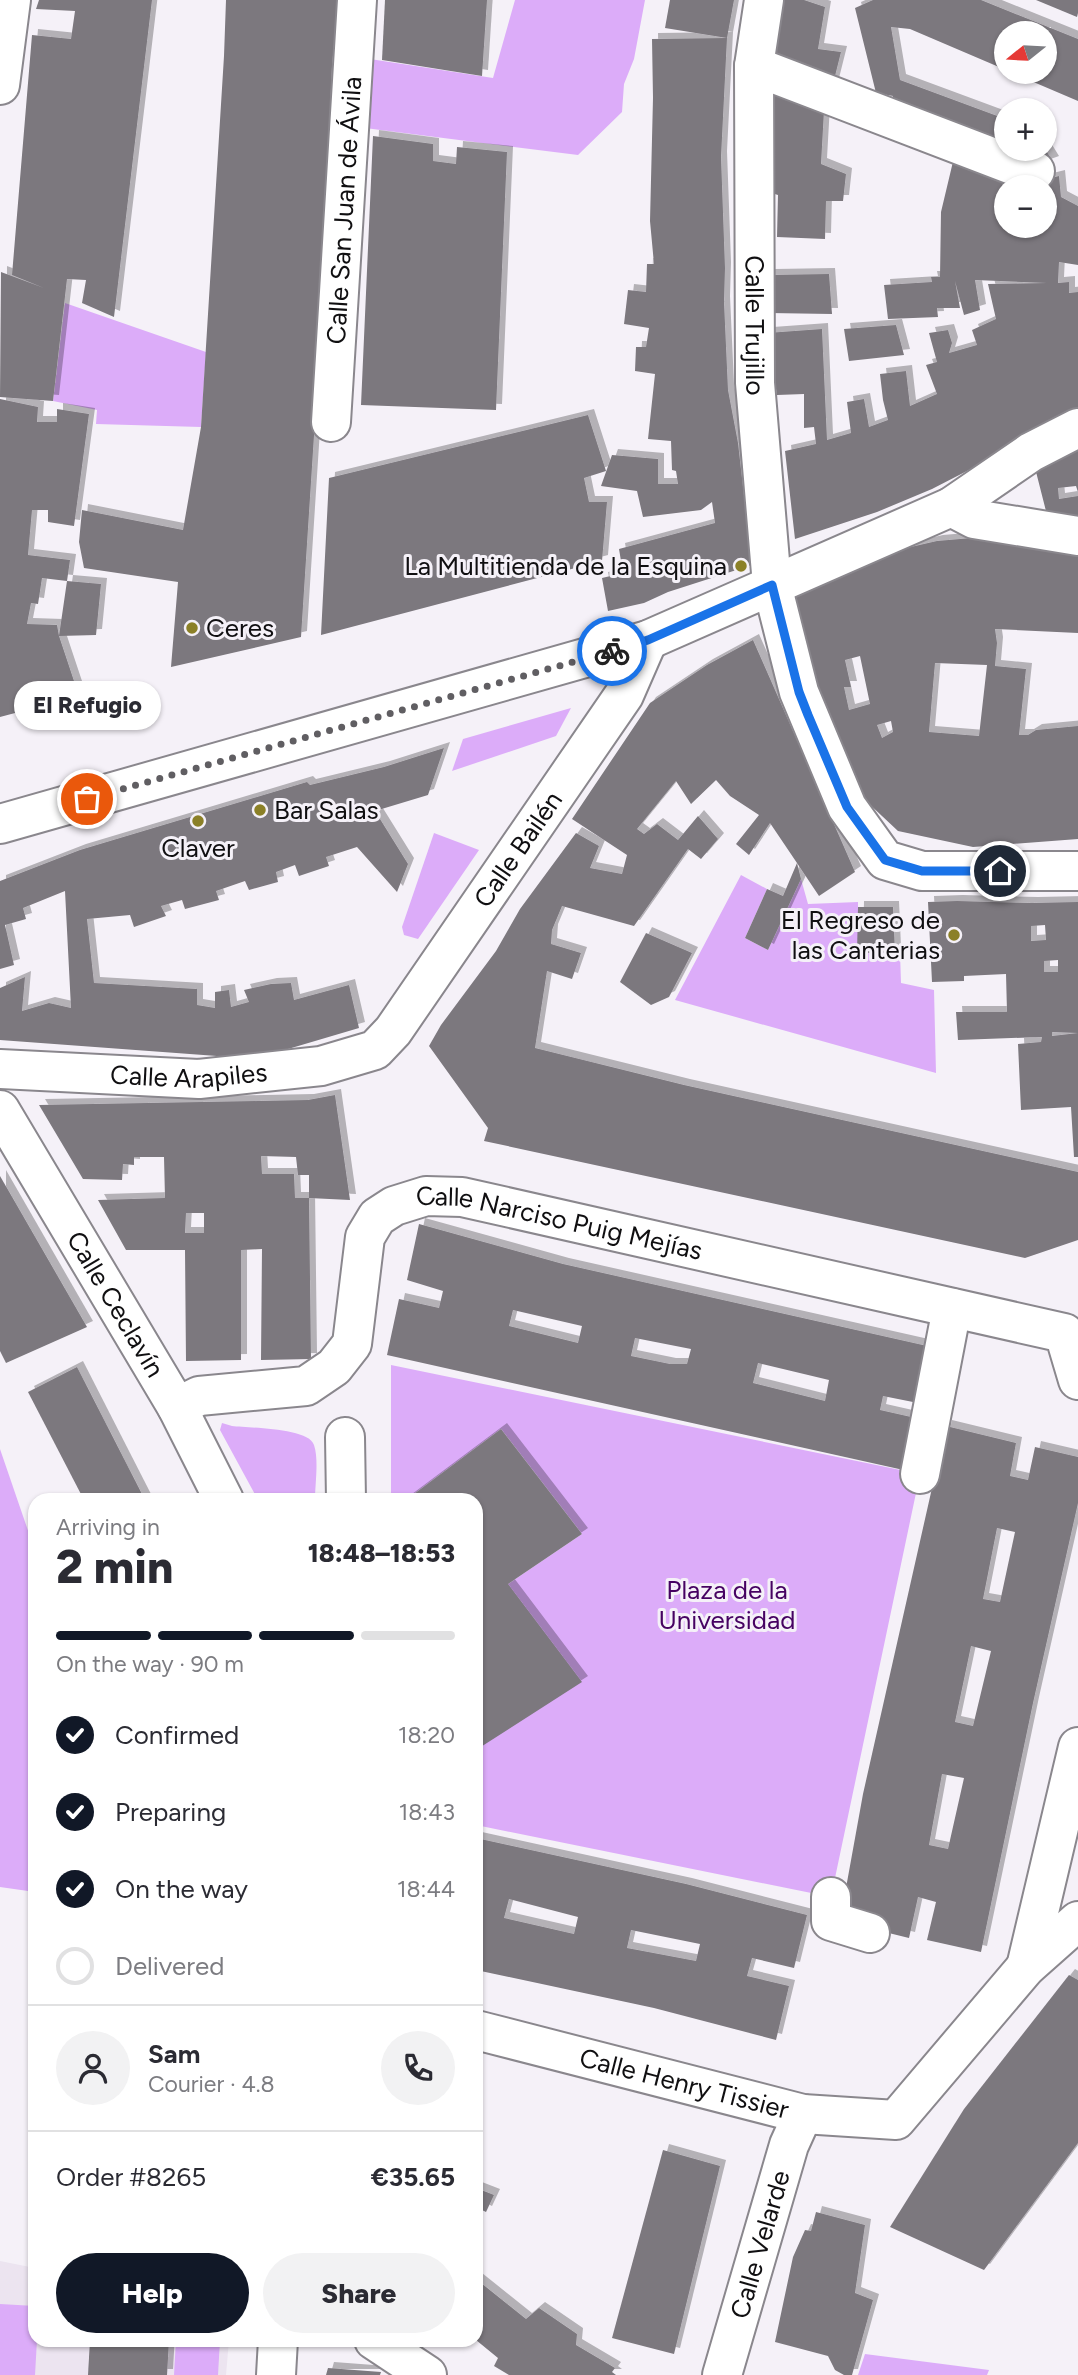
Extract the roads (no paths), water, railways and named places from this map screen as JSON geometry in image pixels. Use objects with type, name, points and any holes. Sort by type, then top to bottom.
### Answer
[{"type":"street","points":[[0,85],[11,0]]},
{"type":"street","name":"Calle San Juan de Ávila","points":[[331,422],[357,0]]},
{"type":"street","name":"Calle Trujillo","points":[[764,0],[754,66],[755,383],[772,585],[804,705],[847,807],[885,860],[922,871],[1078,871]]},
{"type":"street","points":[[754,66],[1028,171],[1035,171]]},
{"type":"street","points":[[0,824],[648,640],[951,507],[1031,452],[1078,428]]},
{"type":"street","points":[[951,507],[974,519],[1063,533]]},
{"type":"street","name":"Calle Bailén","points":[[375,1050],[393,1031],[624,695],[648,640]]},
{"type":"street","name":"Calle Arapiles","points":[[0,1069],[199,1079],[321,1066],[375,1050]]},
{"type":"street","name":"Calle Ceclavín","points":[[0,1110],[177,1407],[220,1493]]},
{"type":"street","name":"Calle Narciso Puig Mejías","points":[[177,1407],[199,1396],[306,1386],[334,1367],[352,1344],[365,1237],[377,1216],[394,1206],[426,1196],[462,1197],[1064,1334],[1078,1380]]},
{"type":"street","points":[[920,1474],[952,1308]]},
{"type":"street","points":[[345,1437],[346,1493]]},
{"type":"street","points":[[1026,1967],[1078,1747]]},
{"type":"street","points":[[831,1897],[831,1921],[870,1933]]},
{"type":"street","points":[[1026,1967],[1078,1921]]},
{"type":"street","name":"Calle Henry Tissier","points":[[483,2032],[803,2114],[896,2120],[1026,1967]]},
{"type":"street","name":"Calle Velarde","points":[[722,2375],[789,2146],[803,2114]]},
{"type":"street","points":[[276,2375],[278,2347]]},
{"type":"street","points":[[384,2347],[426,2375]]},
{"type":"place","name":"La Multitienda de la Esquina","points":[[741,566]]},
{"type":"place","name":"Ceres","points":[[192,628]]},
{"type":"place","name":"El Refugio","points":[[87,799]]},
{"type":"place","name":"Bar Salas","points":[[260,810]]},
{"type":"place","name":"Claver","points":[[198,821]]},
{"type":"place","name":"El Regreso de las Canterias","points":[[954,935]]},
{"type":"park label","name":"Plaza de la Universidad","points":[[727,1605]]}]
